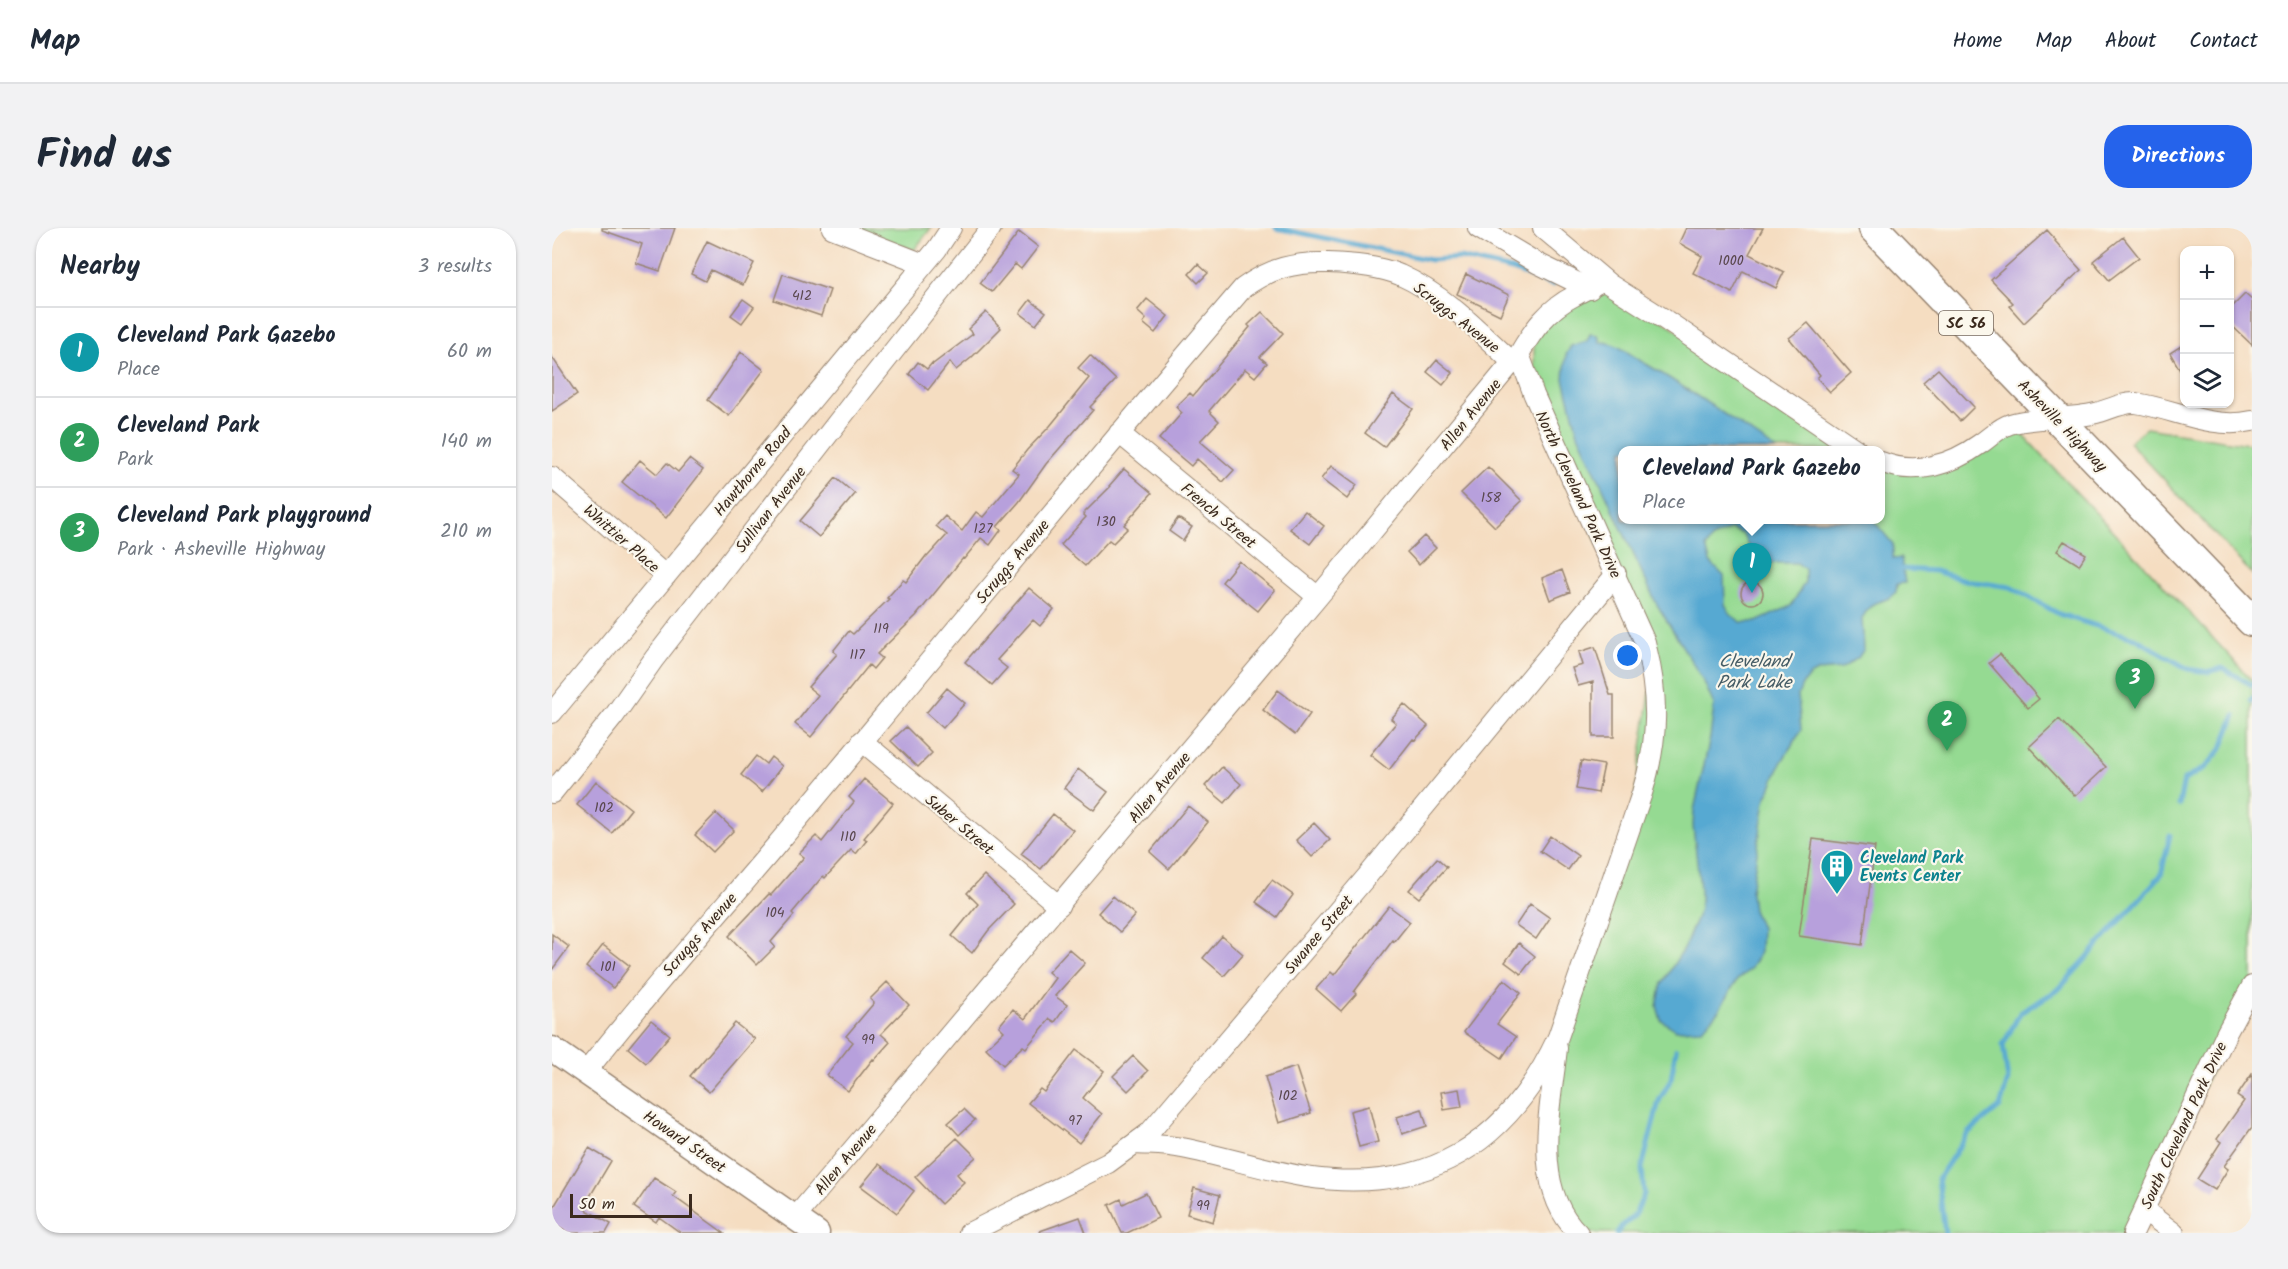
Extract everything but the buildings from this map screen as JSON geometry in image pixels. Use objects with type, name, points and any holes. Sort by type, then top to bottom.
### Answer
[{"type":"main road","name":"Asheville Highway","points":[[1874,228],[2252,621]]},
{"type":"street","points":[[832,228],[924,264]]},
{"type":"street","name":"Hawthorne Road","points":[[552,713],[924,264],[951,228]]},
{"type":"street","name":"Sullivan Avenue","points":[[552,793],[614,716],[654,659],[847,410],[991,228]]},
{"type":"street","points":[[1478,228],[1537,262],[1597,284],[1664,319],[1851,446]]},
{"type":"street","points":[[1543,228],[1597,284]]},
{"type":"street","name":"Scruggs Avenue","points":[[586,1072],[633,1012],[1243,288],[1275,268],[1294,264],[1342,263],[1378,268],[1398,274],[1434,295],[1515,358]]},
{"type":"street","points":[[1515,358],[1534,329],[1546,316],[1567,300],[1597,284]]},
{"type":"street","name":"North Cleveland Park Drive","points":[[1137,1144],[1180,1147],[1287,1173],[1337,1179],[1398,1176],[1428,1169],[1481,1141],[1503,1119],[1534,1081],[1558,1037],[1651,763],[1656,733],[1656,702],[1653,672],[1645,642],[1616,574],[1515,358]]},
{"type":"street","name":"Allen Avenue","points":[[795,1218],[1318,597],[1515,358]]},
{"type":"street","points":[[1885,463],[1907,468],[1927,468],[1964,456],[2008,424],[2097,413],[2133,403],[2218,423],[2234,424],[2252,421]]},
{"type":"street","name":"French Street","points":[[1119,433],[1318,597]]},
{"type":"street","name":"Whittier Place","points":[[552,477],[666,576]]},
{"type":"street","name":"Swanee Street","points":[[969,1233],[1108,1164],[1149,1133],[1369,874],[1616,574]]},
{"type":"street","name":"Suber Street","points":[[862,741],[1059,906]]},
{"type":"street","name":"South Cleveland Park Drive","points":[[2133,1233],[2227,1032],[2252,986]]},
{"type":"street","name":"North Cleveland Park Drive","points":[[1558,1037],[1547,1163],[1555,1199],[1578,1233]]},
{"type":"street","name":"Howard Street","points":[[552,1049],[817,1233]]},
{"type":"street","points":[[2144,1210],[2174,1233]]},
{"type":"green space","points":[[854,228],[931,228],[914,250]]},
{"type":"green space","points":[[1609,284],[1842,442],[1856,446],[1618,446],[1618,524],[1885,524],[1885,455],[1927,467],[2011,422],[2252,680],[2252,988],[2132,1233],[1587,1233],[1564,1215],[1550,1123],[1555,1064],[1631,823],[1653,672],[1534,395],[1534,329]]},
{"type":"green space","points":[[2146,428],[2248,444],[2252,442],[2252,574],[2129,442]]},
{"type":"water","name":"Cleveland Park Lake","points":[[1590,334],[1598,335],[1600,342],[1622,348],[1771,446],[1618,446],[1618,521],[1578,434],[1564,379],[1566,355],[1571,346],[1587,341]]},
{"type":"water","name":"Cleveland Park Lake","points":[[1620,524],[1876,524],[1893,544],[1893,559],[1901,558],[1905,583],[1897,584],[1896,592],[1890,598],[1873,604],[1867,610],[1862,619],[1864,649],[1858,658],[1841,669],[1819,671],[1809,676],[1802,685],[1798,695],[1801,730],[1781,763],[1765,801],[1751,892],[1753,910],[1761,928],[1760,952],[1751,968],[1737,980],[1719,1010],[1702,1029],[1676,1030],[1661,1020],[1657,1006],[1662,984],[1685,946],[1700,909],[1693,826],[1694,810],[1710,738],[1714,705],[1704,682],[1656,603]],"holes":[[[1731,529],[1743,534],[1754,558],[1763,563],[1797,563],[1805,569],[1805,582],[1791,606],[1756,622],[1741,622],[1731,615],[1725,604],[1724,576],[1710,562],[1706,547],[1712,538]]]},
{"type":"waterway","points":[[1276,228],[1431,260],[1460,258],[1512,270],[1553,285]]},
{"type":"waterway","points":[[1903,569],[1935,571],[1968,581],[2011,587],[2059,614],[2137,639],[2188,669],[2208,672],[2222,668],[2252,685]]},
{"type":"waterway","points":[[2179,805],[2184,780],[2206,767],[2222,748],[2235,715]]},
{"type":"waterway","points":[[1945,1233],[1938,1179],[1969,1132],[2000,1107],[2008,1080],[2003,1045],[2020,1013],[2059,989],[2161,875],[2170,835]]},
{"type":"waterway","points":[[1617,1233],[1635,1215],[1644,1194],[1642,1168],[1659,1101],[1671,1079],[1676,1049]]},
{"type":"place","name":"Cleveland Park Gazebo","points":[[1752,593]]},
{"type":"place","name":"Cleveland Park playground","points":[[2135,709]]},
{"type":"place","name":"Cleveland Park","points":[[1947,751]]},
{"type":"place","name":"Cleveland Park Events Center","points":[[1837,895]]}]
